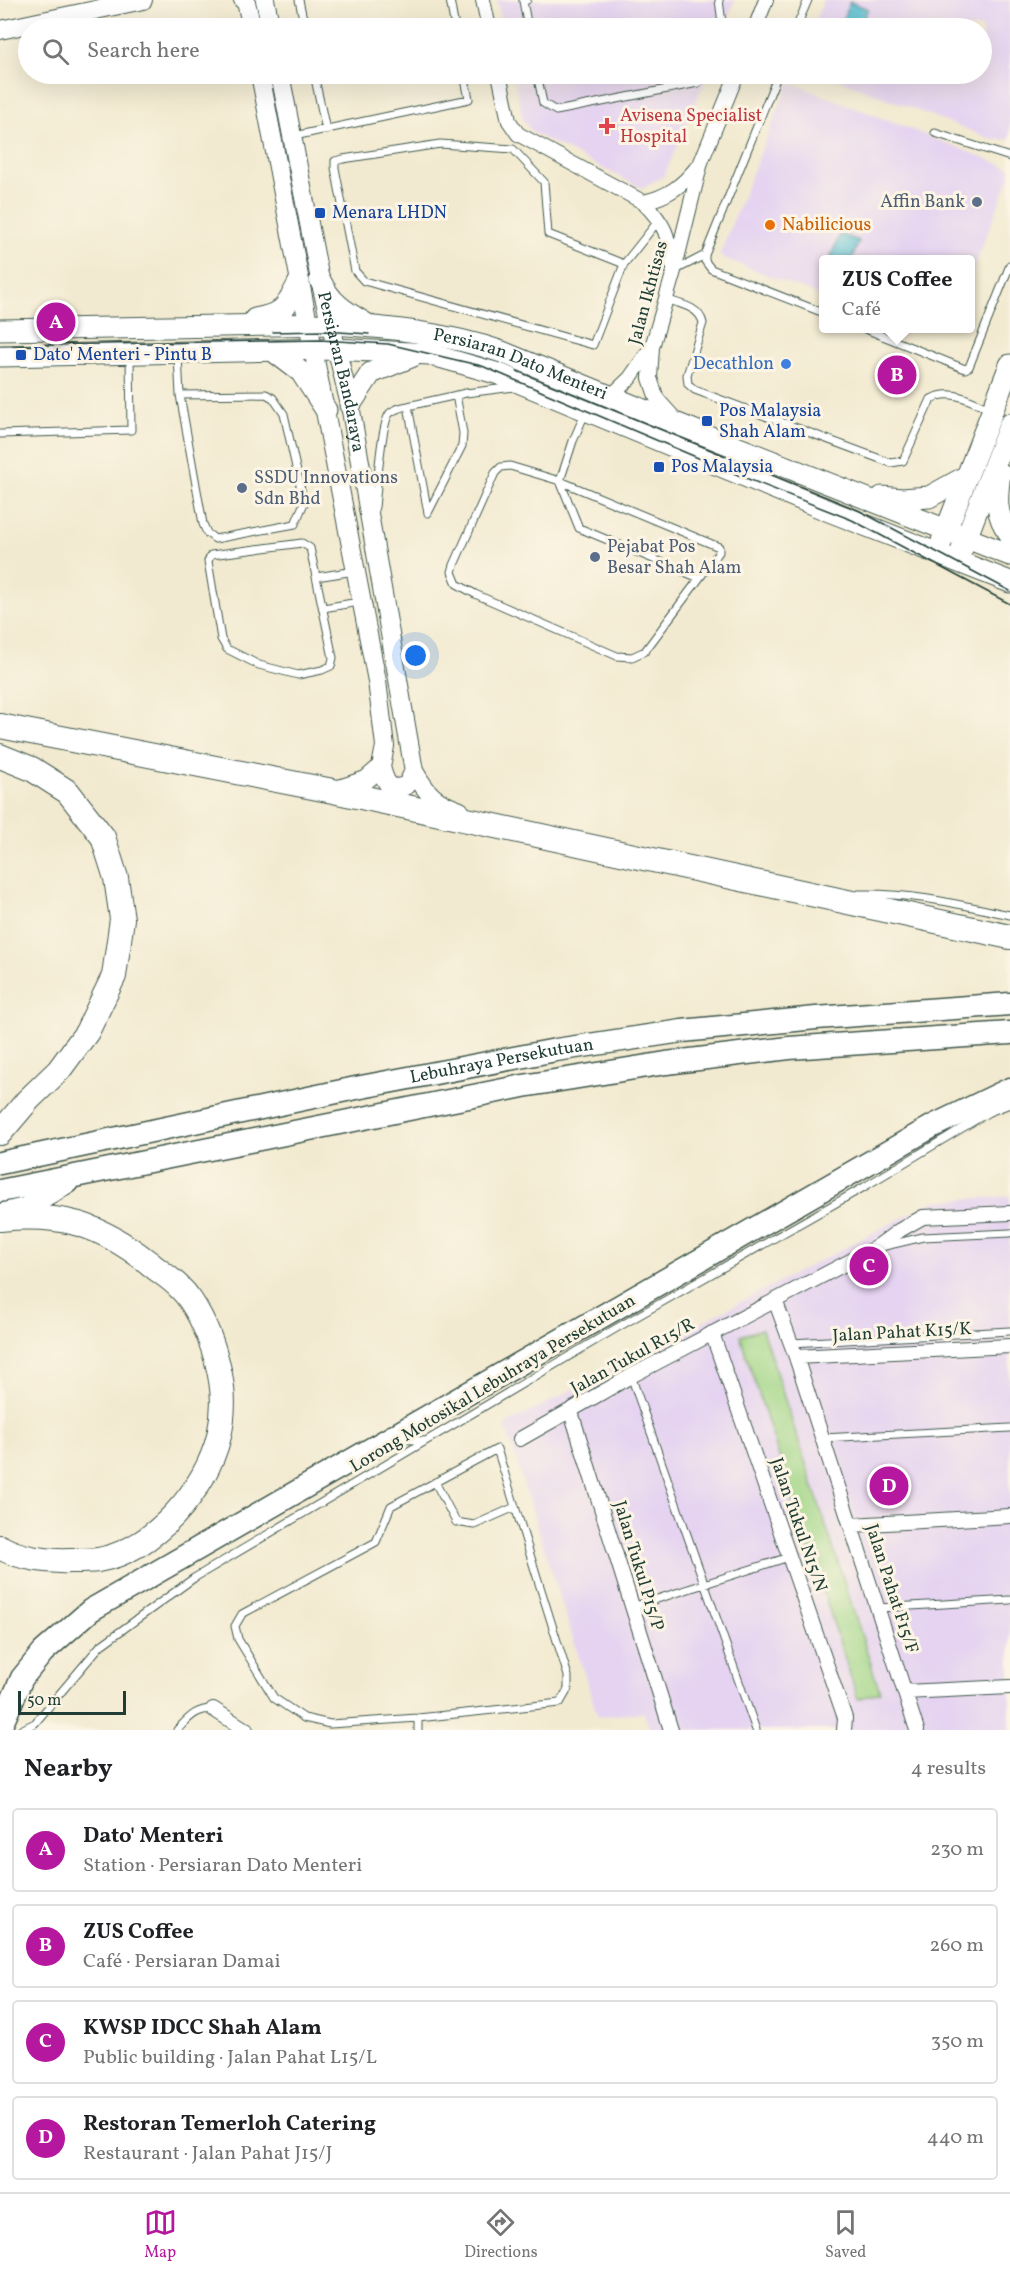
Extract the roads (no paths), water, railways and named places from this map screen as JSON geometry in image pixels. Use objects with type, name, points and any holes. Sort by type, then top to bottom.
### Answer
[{"type":"highway","points":[[0,726],[333,791],[1010,937]]},
{"type":"highway","points":[[0,756],[32,769],[68,792],[103,837],[116,878],[122,919],[114,976],[87,1032],[59,1070],[28,1100],[0,1133]]},
{"type":"highway","name":"Lebuhraya Persekutuan","points":[[0,1163],[356,1088],[556,1050],[682,1031],[1010,1004]]},
{"type":"highway","name":"Lebuhraya Persekutuan","points":[[0,1191],[370,1119],[523,1086],[666,1063],[789,1048],[1010,1033]]},
{"type":"highway","points":[[0,1728],[22,1678],[43,1652],[90,1610],[933,1126],[1010,1089]]},
{"type":"highway","points":[[0,1217],[25,1209],[79,1174]]},
{"type":"highway","points":[[0,1217],[56,1218],[86,1225],[125,1245],[181,1288],[208,1331],[223,1378],[223,1408],[219,1436],[198,1486],[168,1523],[131,1548],[98,1560],[53,1562],[7,1551],[0,1547]]},
{"type":"main road","points":[[52,18],[117,3],[143,0]]},
{"type":"main road","points":[[243,0],[246,2],[249,18]]},
{"type":"main road","points":[[265,0],[269,18]]},
{"type":"main road","points":[[0,30],[18,26]]},
{"type":"main road","name":"Persiaran Bandaraya","points":[[262,84],[377,681],[385,746],[381,767]]},
{"type":"main road","name":"Persiaran Bandaraya","points":[[282,84],[320,279],[350,405],[414,771],[426,791],[441,804],[510,828]]},
{"type":"main road","points":[[320,279],[327,294],[336,304],[369,326]]},
{"type":"main road","points":[[219,326],[275,315],[288,304],[299,282]]},
{"type":"main road","name":"Persiaran Dato Menteri","points":[[0,330],[330,324],[369,326],[473,342],[947,528],[1010,555]]},
{"type":"main road","name":"Persiaran Dato Menteri","points":[[0,356],[312,349],[429,354],[499,375],[829,511],[1010,582]]},
{"type":"main road","points":[[272,350],[290,361],[301,372],[326,410]]},
{"type":"main road","points":[[350,405],[371,373],[420,353]]},
{"type":"main road","points":[[937,553],[1010,365]]},
{"type":"main road","points":[[1007,432],[996,505],[1004,526],[1010,534]]},
{"type":"main road","points":[[958,561],[1007,432]]},
{"type":"main road","points":[[861,495],[902,499],[929,497],[967,476]]},
{"type":"main road","points":[[333,791],[366,780],[381,767],[385,782],[395,788],[407,785],[414,771]]},
{"type":"street","points":[[483,0],[487,18]]},
{"type":"street","points":[[758,18],[766,0]]},
{"type":"street","points":[[501,84],[509,120],[518,134],[643,202],[660,219],[668,240],[674,272]]},
{"type":"street","name":"Jalan Ikhtisas","points":[[680,425],[657,399],[650,378],[652,347],[664,299],[674,272],[701,162],[733,84]]},
{"type":"street","name":"Jalan Ikhtisas","points":[[643,202],[670,194],[687,180],[701,162]]},
{"type":"street","points":[[610,397],[630,378],[652,347]]},
{"type":"street","name":"Jalan Tukul R15/R","points":[[520,1439],[631,1376],[877,1247],[922,1217],[1010,1213]]},
{"type":"street","name":"Jalan Pahat F15/F","points":[[775,1300],[823,1438],[917,1730]]},
{"type":"street","name":"Jalan Tukul N15/N","points":[[712,1333],[845,1718],[844,1730]]},
{"type":"street","name":"Jalan Pahat K15/K","points":[[796,1357],[1010,1346]]},
{"type":"street","name":"Jalan Tukul P15/P","points":[[571,1412],[671,1730]]},
{"type":"street","points":[[851,1525],[1010,1516]]},
{"type":"street","points":[[905,1692],[1010,1687]]},
{"type":"street","points":[[213,1709],[246,1730]]},
{"type":"lane","points":[[299,0],[303,18]]},
{"type":"lane","points":[[450,0],[453,18]]},
{"type":"lane","points":[[526,18],[523,1],[527,0]]},
{"type":"lane","points":[[719,0],[721,18]]},
{"type":"lane","points":[[800,18],[808,0]]},
{"type":"lane","points":[[316,84],[326,130]]},
{"type":"lane","points":[[292,136],[469,99],[466,84]]},
{"type":"lane","points":[[539,84],[543,103],[556,111],[693,84]]},
{"type":"lane","points":[[774,84],[705,255],[705,261],[711,269],[819,311]]},
{"type":"lane","points":[[935,133],[1010,157]]},
{"type":"lane","points":[[624,264],[548,234],[544,182],[513,149],[440,144],[335,161],[355,272],[364,281],[593,345],[624,264],[660,219]]},
{"type":"lane","points":[[674,272],[705,255]]},
{"type":"lane","points":[[875,333],[965,369],[969,367],[1010,265]]},
{"type":"lane","points":[[664,299],[698,310],[702,316],[703,323],[687,375],[688,384],[695,390],[891,463],[903,461],[931,399],[941,394],[953,393],[992,410]]},
{"type":"lane","points":[[177,352],[180,395],[203,524],[207,533],[215,539],[295,524],[304,503],[284,414],[273,398],[266,394],[180,395]]},
{"type":"lane","points":[[0,434],[131,430],[129,353]]},
{"type":"lane","points":[[372,531],[384,427],[389,414],[408,406],[456,395],[526,386]]},
{"type":"lane","points":[[408,406],[428,513],[462,446],[463,433],[456,395]]},
{"type":"lane","points":[[586,411],[560,481],[579,528],[699,579]]},
{"type":"lane","points":[[510,466],[560,481],[719,547],[719,552],[645,651],[632,657],[617,656],[475,594],[457,584],[452,572],[495,472],[501,467],[510,466]]},
{"type":"lane","points":[[302,543],[310,548],[323,608],[333,658],[331,666],[298,675],[259,665],[227,649],[221,639],[208,561],[211,555],[302,543]]},
{"type":"lane","points":[[316,577],[356,570]]},
{"type":"lane","points":[[323,608],[362,601]]},
{"type":"lane","points":[[815,896],[895,893],[1010,915]]},
{"type":"lane","name":"Lorong Motosikal Lebuhraya Persekutuan","points":[[21,1730],[35,1724],[100,1646],[194,1578],[625,1323],[864,1187],[988,1112],[1010,1104]]},
{"type":"lane","points":[[877,1247],[923,1237],[1010,1233]]},
{"type":"lane","points":[[791,1343],[1010,1331]]},
{"type":"lane","points":[[631,1376],[756,1730]]},
{"type":"lane","points":[[823,1438],[1010,1428]]},
{"type":"lane","points":[[391,1438],[425,1441]]},
{"type":"lane","points":[[497,1449],[568,1676],[568,1689],[560,1703],[418,1718],[330,1724],[304,1718],[274,1698],[238,1639],[235,1626],[242,1614],[376,1542],[391,1506],[435,1482],[497,1449]]},
{"type":"lane","points":[[435,1482],[456,1522],[474,1525],[515,1507]]},
{"type":"lane","points":[[632,1607],[789,1557]]},
{"type":"lane","points":[[878,1608],[1010,1600]]},
{"type":"lane","points":[[177,1730],[194,1712],[213,1709]]},
{"type":"lane","points":[[418,1718],[418,1730]]},
{"type":"lane","points":[[392,1720],[394,1730]]},
{"type":"water","points":[[850,2],[868,9],[864,18],[843,18]]},
{"type":"water","points":[[840,234],[859,241],[854,255],[832,255]]},
{"type":"tram line","points":[[273,332],[324,331],[369,334]]},
{"type":"tram line","points":[[0,346],[320,340],[388,344],[482,366],[743,477],[852,520],[1010,604]]},
{"type":"tram line","points":[[517,371],[858,510],[1010,591]]},
{"type":"place","name":"Avisena Specialist Hospital","points":[[607,126]]},
{"type":"place","name":"Affin Bank","points":[[977,202]]},
{"type":"place","name":"Menara LHDN","points":[[320,213]]},
{"type":"place","name":"Nabilicious","points":[[770,225]]},
{"type":"place","name":"Dato' Menteri","points":[[56,322]]},
{"type":"place","name":"Dato' Menteri - Pintu B","points":[[21,355]]},
{"type":"place","name":"Decathlon","points":[[786,364]]},
{"type":"place","name":"ZUS Coffee","points":[[897,375]]},
{"type":"place","name":"Pos Malaysia Shah Alam","points":[[707,421]]},
{"type":"place","name":"Pos Malaysia","points":[[659,467]]},
{"type":"place","name":"SSDU Innovations Sdn Bhd","points":[[242,488]]},
{"type":"place","name":"Pejabat Pos Besar Shah Alam","points":[[595,557]]},
{"type":"place","name":"KWSP IDCC Shah Alam","points":[[869,1266]]},
{"type":"place","name":"Restoran Temerloh Catering","points":[[889,1486]]}]
